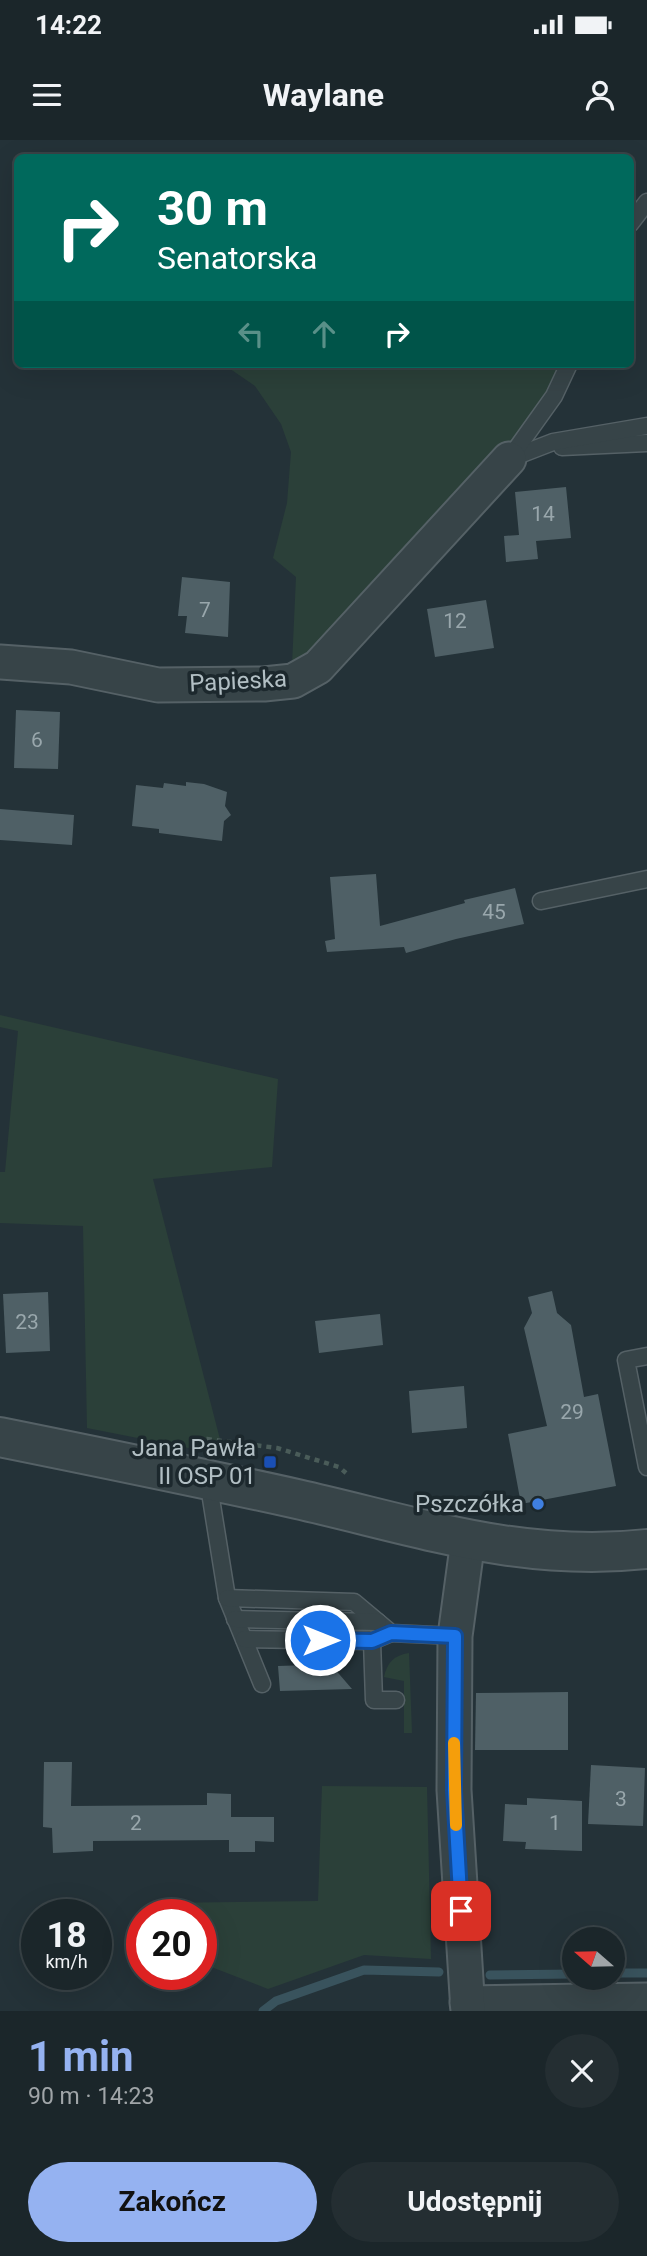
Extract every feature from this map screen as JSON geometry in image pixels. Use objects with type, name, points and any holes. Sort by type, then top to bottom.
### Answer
[{"type":"street","name":"Papieska","points":[[0,662],[71,667],[158,685],[264,684],[293,681],[318,667],[524,453]]},
{"type":"street","points":[[0,1437],[208,1480],[511,1548],[582,1553],[647,1549]]},
{"type":"street","points":[[468,1540],[455,1636],[454,1790],[468,2007],[647,2000]]},
{"type":"lane","points":[[634,219],[647,202]]},
{"type":"lane","points":[[524,453],[567,368]]},
{"type":"lane","points":[[524,453],[586,434],[647,426]]},
{"type":"lane","points":[[524,453],[647,443]]},
{"type":"lane","points":[[541,901],[647,879]]},
{"type":"lane","points":[[647,1356],[626,1360],[647,1467]]},
{"type":"lane","points":[[208,1480],[227,1598],[262,1684]]},
{"type":"lane","points":[[227,1598],[354,1602],[384,1628]]},
{"type":"lane","points":[[235,1619],[384,1628],[455,1636]]},
{"type":"lane","points":[[384,1628],[372,1641],[374,1700],[396,1700]]},
{"type":"lane","points":[[244,1640],[372,1641]]},
{"type":"green space","points":[[229,368],[563,368],[558,380],[505,451],[317,654],[292,665],[296,577],[273,558],[287,503],[291,452],[281,424],[255,386]]},
{"type":"green space","points":[[0,1015],[278,1079],[272,1167],[153,1179],[224,1455],[87,1428],[83,1226],[0,1223],[0,1172],[5,1172],[18,1031],[0,1027]]},
{"type":"green space","points":[[409,1653],[412,1733],[404,1733],[404,1681],[384,1677],[392,1660]]},
{"type":"green space","points":[[322,1786],[427,1787],[431,1959],[364,1955],[268,1989],[217,1969],[217,1902],[318,1901]]},
{"type":"building","points":[[566,487],[571,538],[536,541],[538,559],[506,562],[504,536],[519,535],[515,492]]},
{"type":"building","points":[[182,577],[230,582],[228,637],[185,633],[187,616],[178,616]]},
{"type":"building","points":[[486,600],[494,648],[435,657],[427,609]]},
{"type":"building","points":[[16,710],[60,712],[58,769],[14,768]]},
{"type":"building","points":[[186,782],[204,784],[227,792],[225,806],[231,815],[224,821],[222,841],[159,833],[159,829],[132,826],[136,785],[163,788],[164,783],[186,786]]},
{"type":"building","points":[[0,809],[74,815],[72,845],[0,840]]},
{"type":"building","points":[[376,874],[380,926],[465,903],[464,900],[515,888],[524,924],[406,953],[404,947],[327,952],[325,941],[335,939],[330,877]]},
{"type":"building","points":[[552,1291],[557,1313],[571,1325],[584,1397],[598,1394],[616,1486],[521,1504],[508,1434],[547,1426],[524,1328],[532,1313],[528,1297]]},
{"type":"building","points":[[48,1292],[50,1351],[6,1353],[3,1294]]},
{"type":"building","points":[[380,1314],[383,1345],[319,1353],[315,1321]]},
{"type":"building","points":[[464,1386],[467,1428],[412,1433],[409,1391]]},
{"type":"building","points":[[313,1660],[327,1660],[352,1689],[280,1691],[278,1666],[308,1665]]},
{"type":"building","points":[[568,1692],[568,1750],[475,1750],[476,1693]]},
{"type":"building","points":[[44,1762],[72,1762],[71,1806],[207,1805],[207,1793],[231,1794],[231,1817],[274,1817],[274,1842],[255,1841],[255,1852],[229,1852],[229,1840],[93,1841],[93,1851],[53,1853],[52,1828],[43,1827]]},
{"type":"building","points":[[591,1765],[645,1768],[643,1826],[588,1824]]},
{"type":"building","points":[[527,1798],[582,1801],[582,1851],[525,1849],[526,1842],[503,1841],[505,1804],[527,1805]]},
{"type":"waterway","points":[[263,2011],[276,2001],[364,1970],[439,1972]]},
{"type":"waterway","points":[[625,1973],[647,1973]]},
{"type":"waterway","points":[[490,1975],[562,1974]]},
{"type":"slow traffic","points":[[454,1743],[456,1825]]},
{"type":"place","name":"Jana Pawła II OSP 01","points":[[270,1462]]},
{"type":"place","name":"Pszczółka","points":[[538,1504]]},
{"type":"route","points":[[320,1640],[372,1641],[391,1633],[455,1636],[454,1790],[461,1911]]}]
